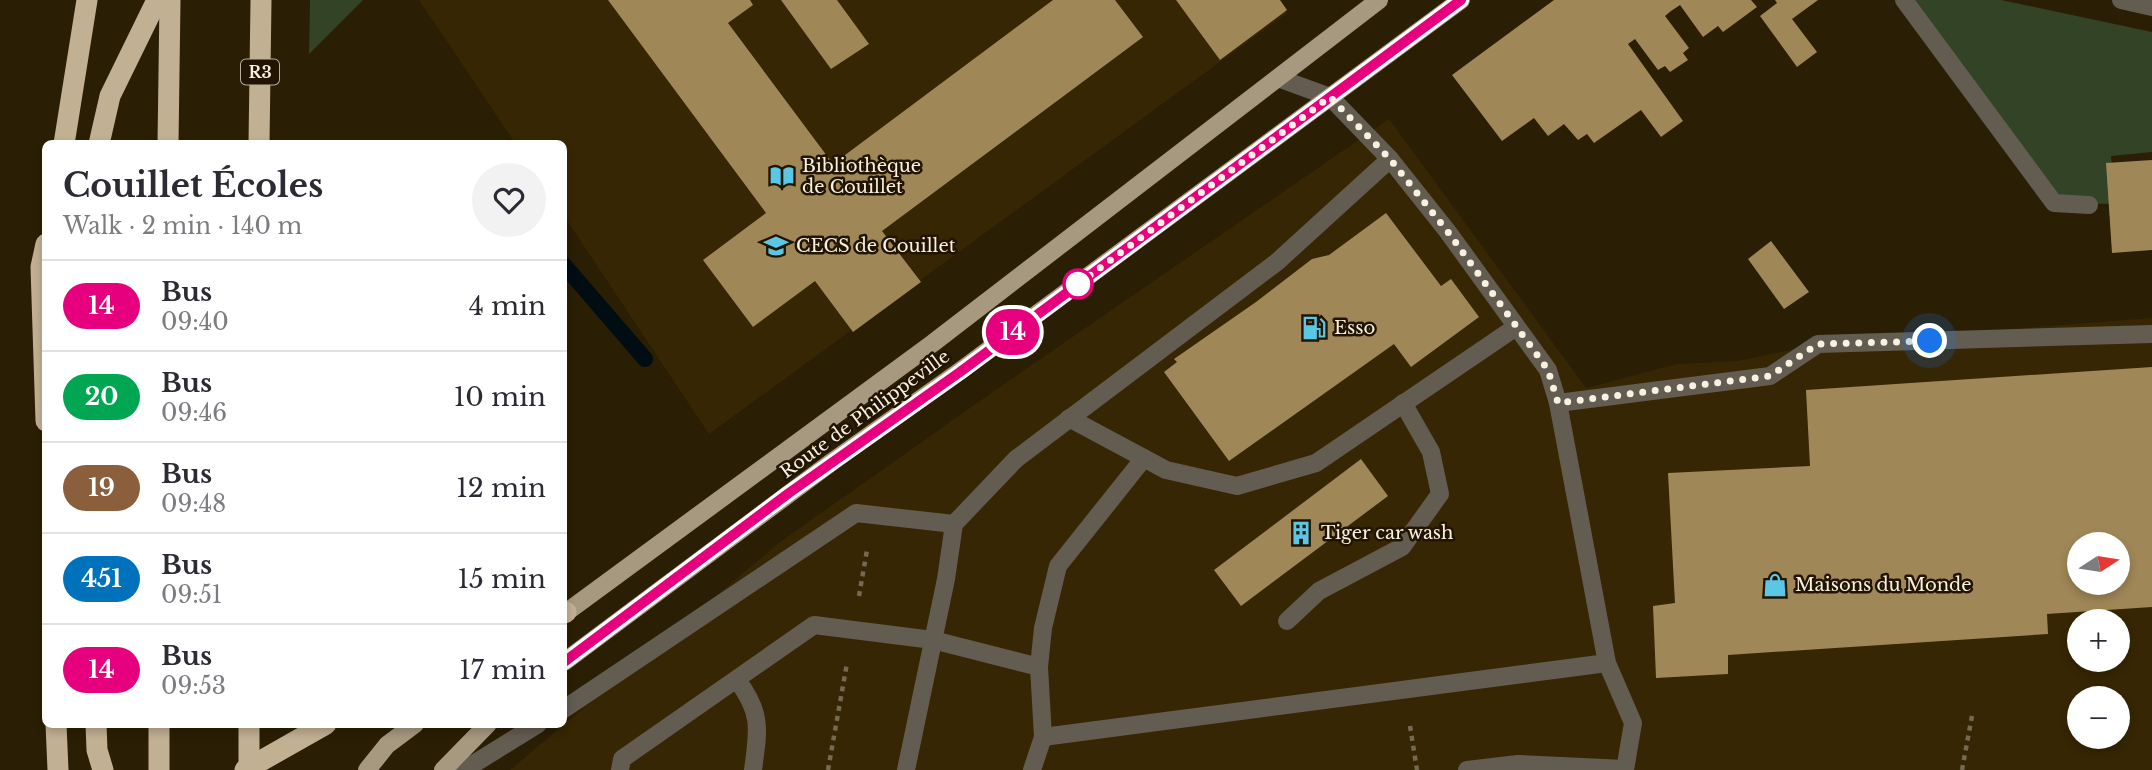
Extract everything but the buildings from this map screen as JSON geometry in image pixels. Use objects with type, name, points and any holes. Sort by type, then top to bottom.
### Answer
[{"type":"highway","points":[[65,140],[87,0]]},
{"type":"highway","points":[[100,140],[110,96],[157,0]]},
{"type":"highway","points":[[168,140],[170,0]]},
{"type":"highway","name":"R3","points":[[259,140],[261,0]]},
{"type":"highway","points":[[42,262],[42,298]]},
{"type":"highway","points":[[56,728],[58,770]]},
{"type":"highway","points":[[96,728],[100,760],[115,770]]},
{"type":"highway","points":[[159,728],[159,770]]},
{"type":"highway","points":[[247,770],[250,728]]},
{"type":"highway","points":[[247,770],[319,728]]},
{"type":"main road","name":"Route de Philippeville","points":[[567,611],[933,343],[1379,0]]},
{"type":"main road","name":"Route de Philippeville","points":[[567,660],[1461,0]]},
{"type":"main road","points":[[367,770],[387,745],[410,728]]},
{"type":"main road","points":[[443,770],[484,728]]},
{"type":"street","points":[[1904,0],[2054,203],[2089,205]]},
{"type":"street","points":[[2121,0],[2152,7]]},
{"type":"street","points":[[1278,78],[1330,97],[1390,159],[1448,232],[1548,370],[1558,403],[1607,663],[1633,723],[1625,770],[1518,764],[1468,770]]},
{"type":"street","points":[[906,770],[954,524],[1016,458],[1277,262],[1390,159]]},
{"type":"street","points":[[1069,418],[1166,470],[1237,486],[1316,463],[1516,327]]},
{"type":"street","points":[[1558,403],[1770,376],[1818,344],[2152,334]]},
{"type":"street","points":[[1287,621],[1319,591],[1402,547],[1440,494],[1431,452],[1403,403]]},
{"type":"street","points":[[1032,770],[1043,737],[1039,667],[1043,628],[1058,566],[1144,458]]},
{"type":"street","points":[[567,707],[856,513],[954,524]]},
{"type":"street","points":[[620,770],[622,759],[814,625],[933,640],[1039,667]]},
{"type":"street","points":[[1043,737],[1607,663]]},
{"type":"street","points":[[737,680],[745,690],[759,722],[753,770]]},
{"type":"street","points":[[464,770],[532,728]]},
{"type":"path","points":[[1405,691],[1417,770]]},
{"type":"path","points":[[1962,770],[1972,716]]},
{"type":"shaded area","name":"CECS de Couillet","points":[[419,0],[1278,0],[1287,13],[709,434],[567,221],[567,140],[513,140]]},
{"type":"shaded area","points":[[1389,119],[1586,388],[1677,364],[1737,361],[1818,344],[2152,318],[2152,770],[510,770],[560,728],[567,728],[567,722],[780,542]]},
{"type":"green space","points":[[310,0],[363,0],[309,54]]},
{"type":"green space","points":[[1904,0],[2001,0],[2152,32],[2152,152],[2111,156],[2115,204],[2054,203]]},
{"type":"waterway","points":[[567,268],[645,359]]},
{"type":"bus line","name":"14","points":[[567,660],[789,493],[960,372],[1461,0]]},
{"type":"place","name":"Bibliothèque de Couillet","points":[[782,176]]},
{"type":"place","name":"CECS de Couillet","points":[[776,246]]},
{"type":"place","name":"Esso","points":[[1314,328]]},
{"type":"place","name":"Tiger car wash","points":[[1301,533]]},
{"type":"place","name":"Maisons du Monde","points":[[1775,585]]},
{"type":"route","points":[[1078,284],[1069,291],[1330,97],[1390,159],[1448,232],[1548,370],[1558,403],[1770,376],[1818,344],[1930,341]]}]
